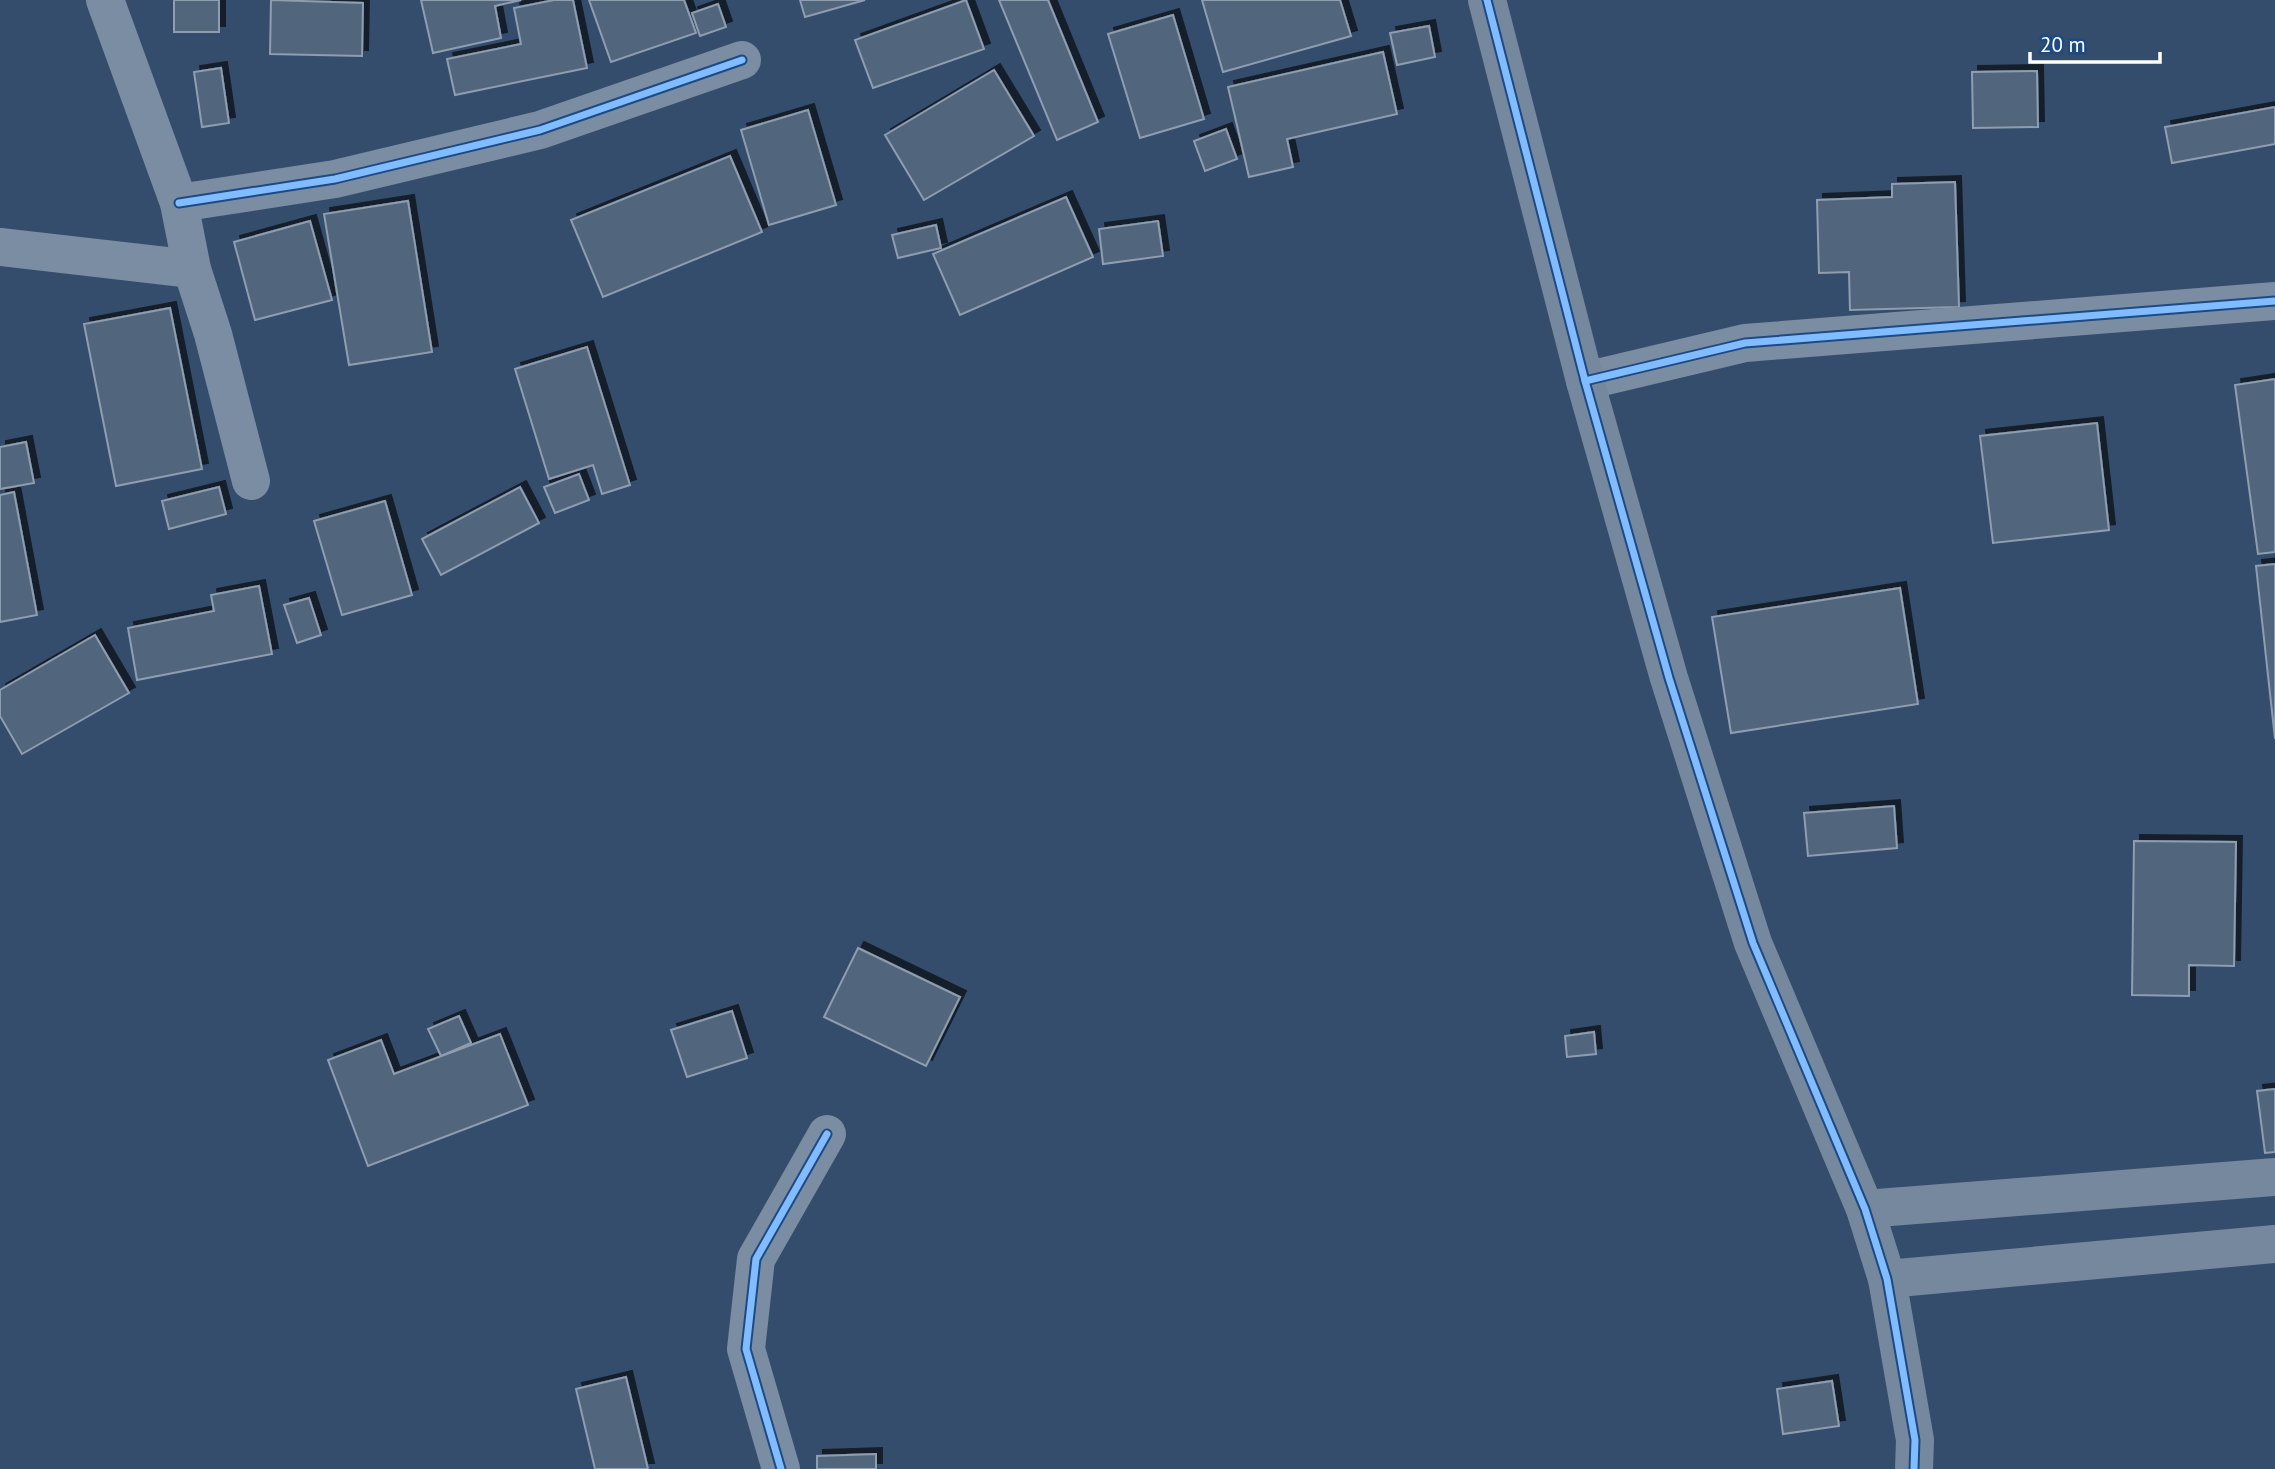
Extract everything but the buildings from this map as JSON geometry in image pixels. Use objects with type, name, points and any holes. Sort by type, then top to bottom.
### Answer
[{"type":"street","points":[[106,0],[178,202],[192,269],[213,334],[251,481]]},
{"type":"street","points":[[1487,0],[1585,381],[1670,678],[1753,943],[1865,1209],[1887,1279],[1915,1440],[1914,1469]]},
{"type":"street","points":[[178,202],[335,179],[540,130],[743,60]]},
{"type":"street","points":[[0,247],[192,269]]},
{"type":"street","points":[[1585,381],[1745,343],[2275,301]]},
{"type":"street","points":[[781,1469],[746,1349],[756,1259],[827,1133]]},
{"type":"street","points":[[1865,1209],[2275,1177]]},
{"type":"street","points":[[1887,1279],[2275,1244]]},
{"type":"cycle path","points":[[1487,0],[1585,381],[1669,678],[1753,943],[1865,1209],[1887,1279],[1915,1440],[1914,1469]]},
{"type":"cycle path","points":[[179,203],[335,179],[540,130],[742,60]]},
{"type":"cycle path","points":[[1585,381],[1745,343],[2275,301]]},
{"type":"cycle path","points":[[781,1469],[746,1349],[756,1259],[827,1134]]}]
